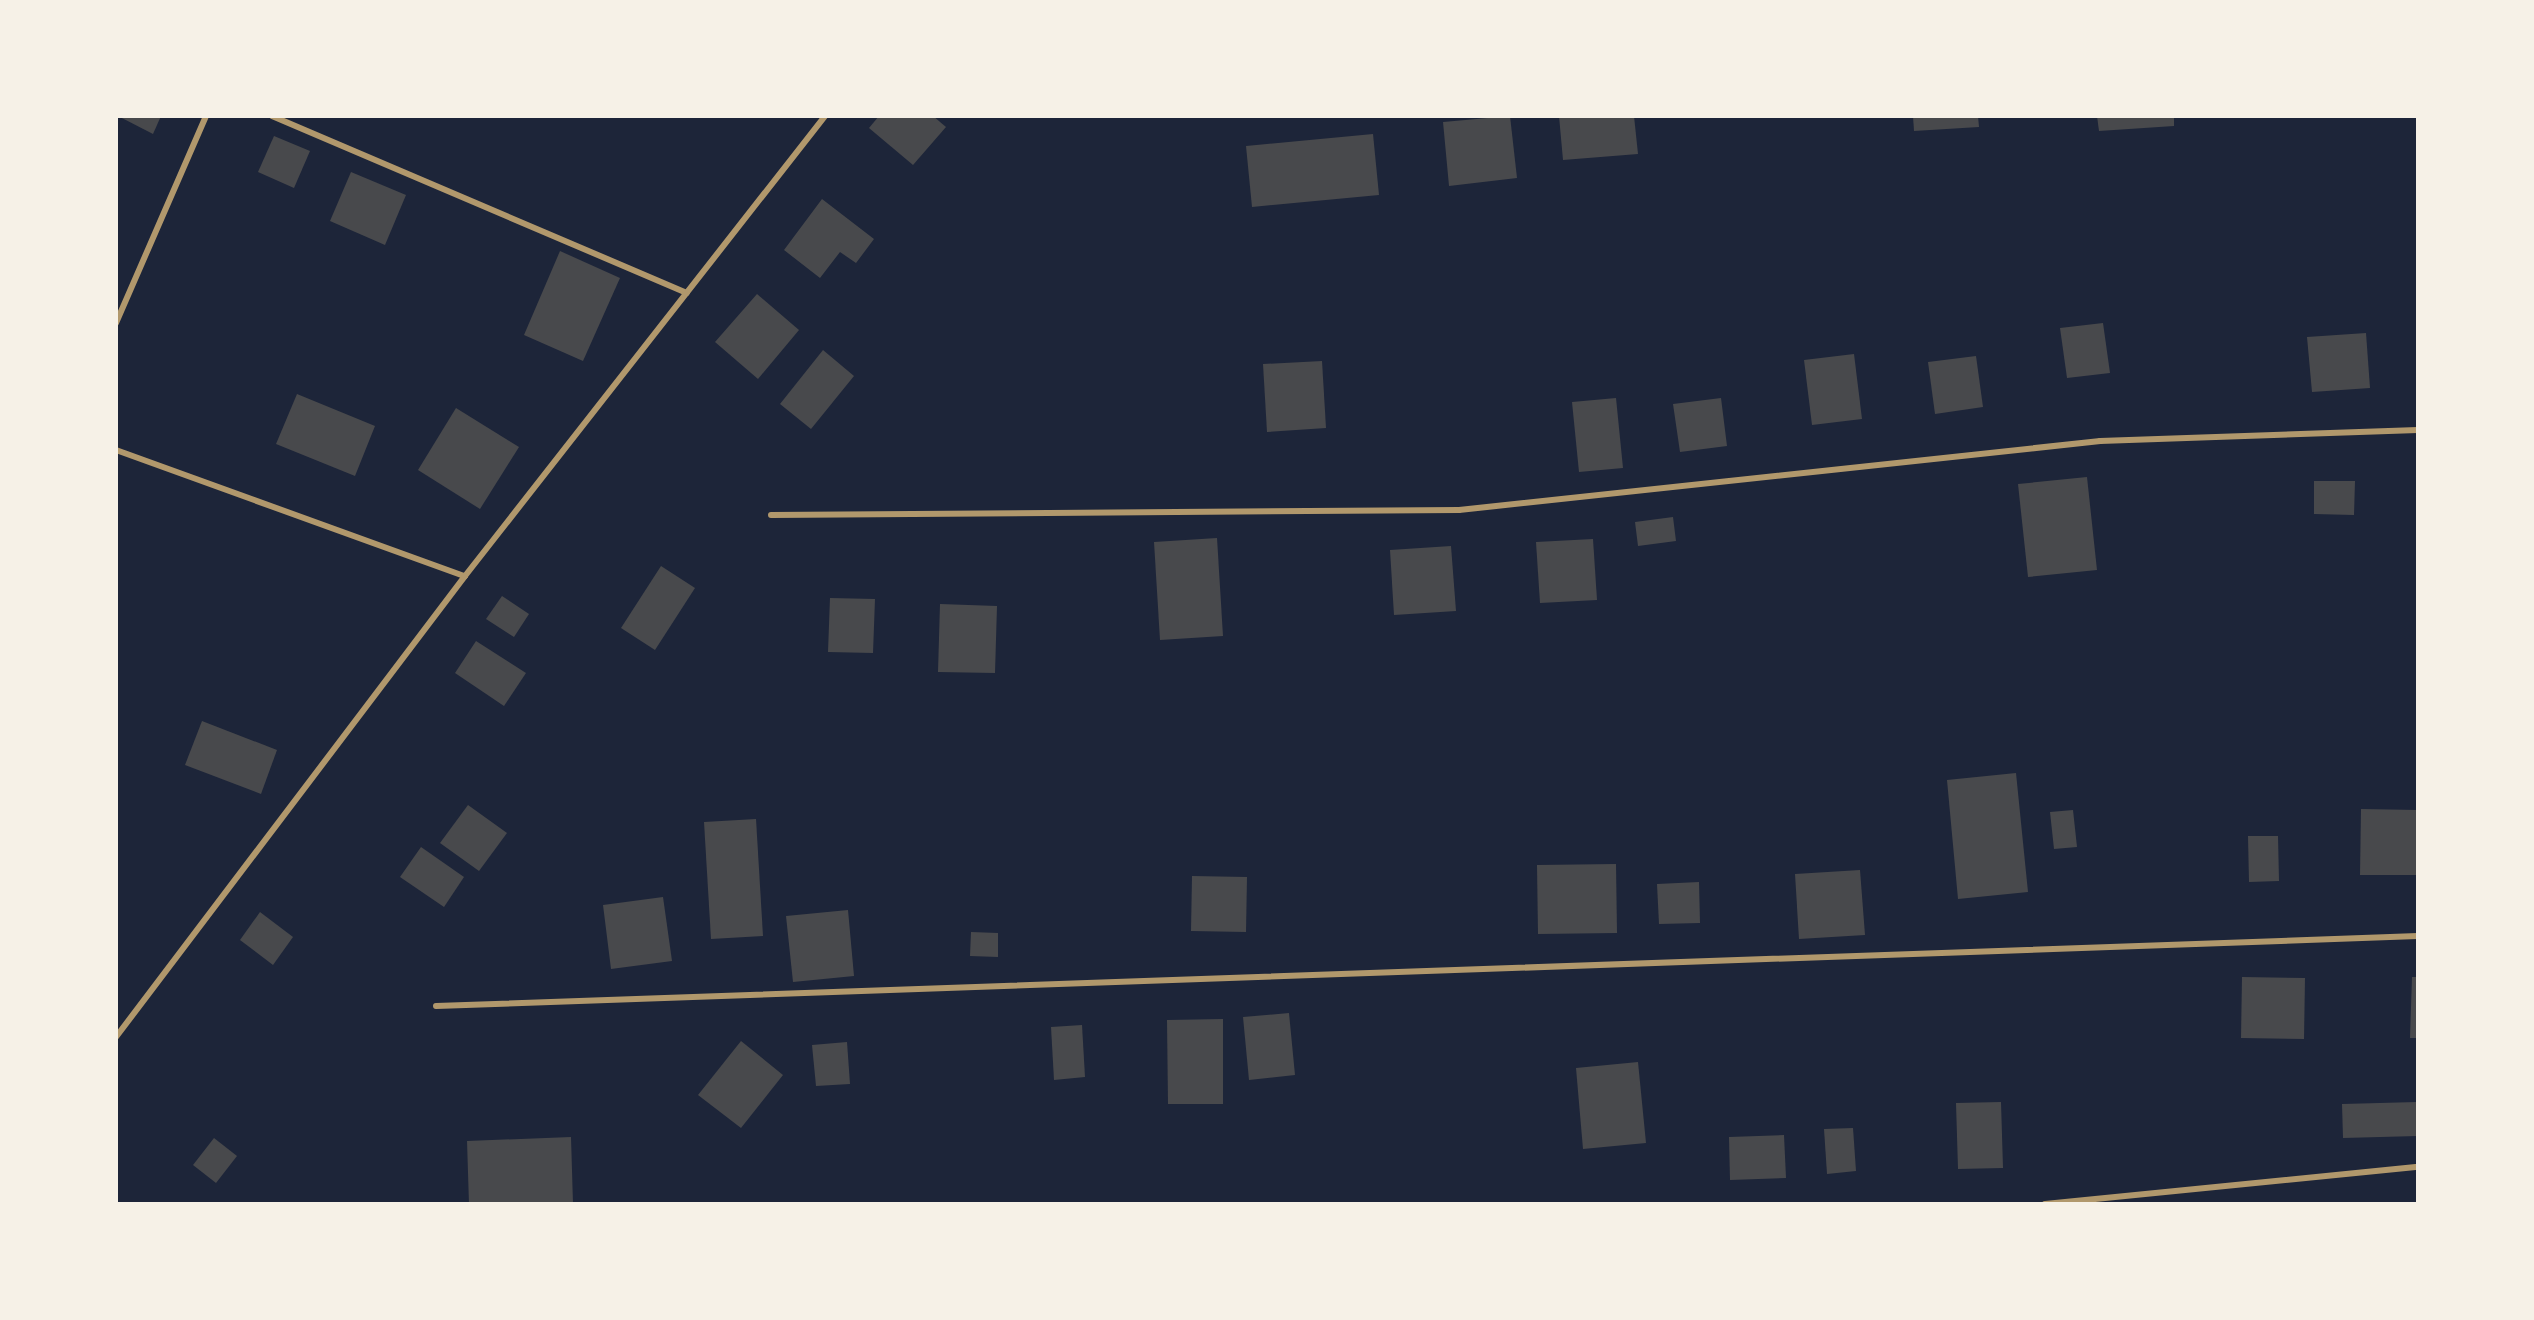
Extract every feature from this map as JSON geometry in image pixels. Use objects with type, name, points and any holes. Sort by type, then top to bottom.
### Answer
[{"type":"lane","points":[[116,323],[206,116]]},
{"type":"lane","points":[[272,116],[687,293]]},
{"type":"lane","points":[[116,1037],[465,576],[825,116]]},
{"type":"lane","points":[[771,515],[1459,510],[2100,441],[2418,430]]},
{"type":"lane","points":[[116,450],[465,576]]},
{"type":"lane","points":[[436,1006],[2418,936]]},
{"type":"lane","points":[[2045,1204],[2418,1167]]},
{"type":"shaded area","points":[[116,116],[2418,116],[2418,1204],[116,1204]]},
{"type":"building","points":[[118,116],[161,116],[153,134]]},
{"type":"building","points":[[879,116],[933,116],[946,127],[913,165],[869,128]]},
{"type":"building","points":[[1510,116],[1517,178],[1449,186],[1443,122]]},
{"type":"building","points":[[1559,116],[1634,116],[1638,154],[1563,160]]},
{"type":"building","points":[[1913,116],[1978,116],[1979,127],[1914,131]]},
{"type":"building","points":[[2097,116],[2174,116],[2174,126],[2099,131]]},
{"type":"building","points":[[1373,134],[1379,195],[1252,207],[1246,146]]},
{"type":"building","points":[[274,136],[310,151],[294,188],[258,172]]},
{"type":"building","points":[[351,172],[406,195],[385,245],[330,221]]},
{"type":"building","points":[[822,199],[874,239],[856,263],[840,252],[820,278],[784,250]]},
{"type":"building","points":[[560,251],[620,278],[583,361],[524,335]]},
{"type":"building","points":[[757,294],[799,330],[758,379],[715,342]]},
{"type":"building","points":[[2103,323],[2110,373],[2067,378],[2060,328]]},
{"type":"building","points":[[2366,333],[2370,388],[2312,392],[2307,337]]},
{"type":"building","points":[[823,350],[854,376],[811,429],[780,404]]},
{"type":"building","points":[[1854,354],[1862,419],[1812,425],[1804,360]]},
{"type":"building","points":[[1976,356],[1983,407],[1935,414],[1928,362]]},
{"type":"building","points":[[1322,361],[1326,428],[1267,432],[1263,364]]},
{"type":"building","points":[[297,394],[375,426],[355,476],[276,444]]},
{"type":"building","points":[[1616,398],[1623,468],[1579,472],[1572,402]]},
{"type":"building","points":[[1721,398],[1727,446],[1680,452],[1673,404]]},
{"type":"building","points":[[456,408],[519,447],[480,509],[418,470]]},
{"type":"building","points":[[2087,477],[2097,570],[2028,577],[2018,484]]},
{"type":"building","points":[[2314,481],[2355,481],[2354,515],[2314,514]]},
{"type":"building","points":[[1673,517],[1676,541],[1638,546],[1635,522]]},
{"type":"building","points":[[1217,538],[1223,636],[1160,640],[1154,542]]},
{"type":"building","points":[[1593,539],[1597,600],[1540,603],[1536,542]]},
{"type":"building","points":[[1451,546],[1456,611],[1394,615],[1390,550]]},
{"type":"building","points":[[661,566],[695,588],[655,650],[621,628]]},
{"type":"building","points":[[502,596],[529,614],[514,637],[486,619]]},
{"type":"building","points":[[830,598],[875,599],[873,653],[828,652]]},
{"type":"building","points":[[940,604],[997,606],[995,673],[938,672]]},
{"type":"building","points":[[476,641],[526,673],[504,706],[455,673]]},
{"type":"building","points":[[202,721],[277,750],[261,794],[185,765]]},
{"type":"building","points":[[2016,773],[2028,892],[1958,899],[1947,780]]},
{"type":"building","points":[[468,805],[507,833],[479,871],[440,843]]},
{"type":"building","points":[[2361,809],[2418,810],[2418,875],[2360,875]]},
{"type":"building","points":[[2073,810],[2077,847],[2054,849],[2050,812]]},
{"type":"building","points":[[756,819],[763,936],[711,939],[704,822]]},
{"type":"building","points":[[2248,836],[2278,836],[2279,881],[2249,882]]},
{"type":"building","points":[[421,847],[464,877],[444,907],[400,877]]},
{"type":"building","points":[[1616,864],[1617,933],[1538,934],[1537,865]]},
{"type":"building","points":[[1860,870],[1865,935],[1799,939],[1795,874]]},
{"type":"building","points":[[1192,876],[1247,877],[1246,932],[1191,931]]},
{"type":"building","points":[[1699,882],[1700,923],[1659,924],[1657,884]]},
{"type":"building","points":[[663,897],[672,961],[611,969],[603,905]]},
{"type":"building","points":[[848,910],[854,976],[793,982],[786,916]]},
{"type":"building","points":[[260,912],[293,937],[273,965],[240,940]]},
{"type":"building","points":[[971,932],[998,933],[998,957],[970,956]]},
{"type":"building","points":[[2242,977],[2305,978],[2304,1039],[2241,1038]]},
{"type":"building","points":[[2412,977],[2418,977],[2418,1038],[2410,1038]]},
{"type":"building","points":[[1289,1013],[1295,1075],[1249,1080],[1243,1017]]},
{"type":"building","points":[[1223,1019],[1223,1104],[1168,1104],[1167,1020]]},
{"type":"building","points":[[1082,1025],[1085,1077],[1054,1080],[1051,1027]]},
{"type":"building","points":[[741,1041],[783,1075],[741,1128],[698,1095]]},
{"type":"building","points":[[847,1042],[850,1084],[816,1086],[812,1045]]},
{"type":"building","points":[[1638,1062],[1646,1143],[1583,1149],[1576,1068]]},
{"type":"building","points":[[2001,1102],[2003,1168],[1958,1169],[1956,1103]]},
{"type":"building","points":[[2417,1102],[2418,1136],[2343,1138],[2342,1104]]},
{"type":"building","points":[[1853,1128],[1856,1171],[1827,1174],[1824,1129]]},
{"type":"building","points":[[1784,1135],[1786,1178],[1730,1180],[1729,1137]]},
{"type":"building","points":[[571,1137],[573,1204],[469,1204],[467,1141]]},
{"type":"building","points":[[214,1138],[237,1156],[216,1183],[193,1165]]}]
